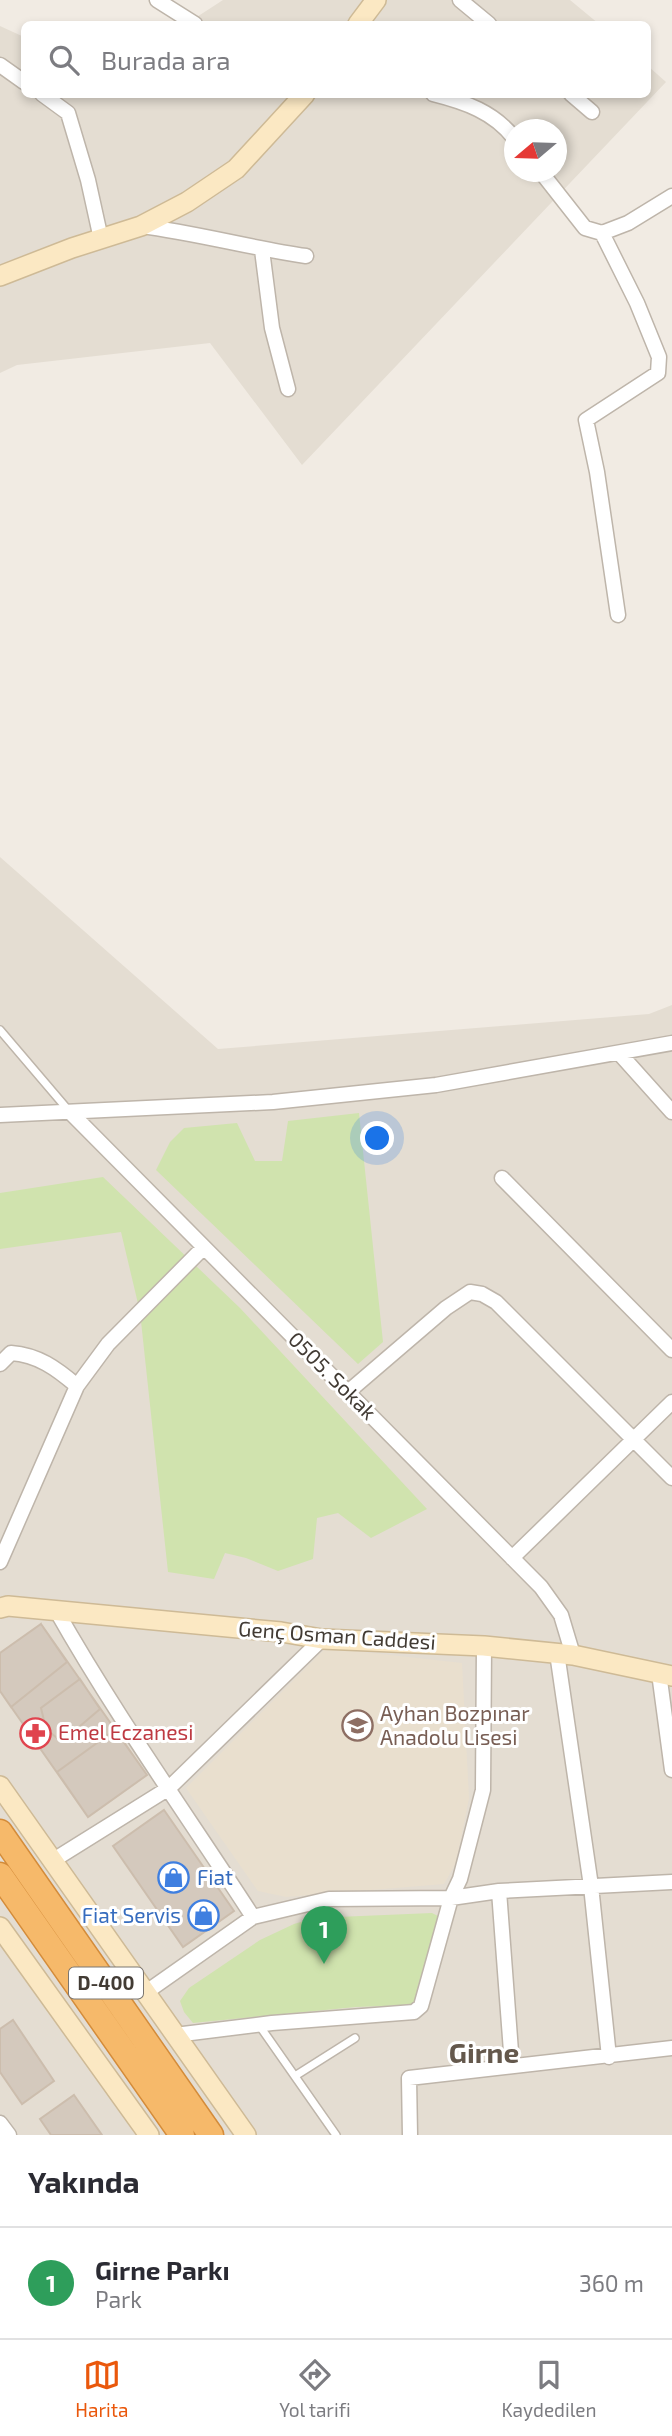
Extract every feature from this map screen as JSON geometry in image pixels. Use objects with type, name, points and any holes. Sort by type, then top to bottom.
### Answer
[{"type":"highway","name":"D-400","points":[[0,1832],[211,2135]]},
{"type":"highway","name":"D-400","points":[[0,1875],[182,2135]]},
{"type":"street","points":[[157,0],[190,21]]},
{"type":"street","points":[[360,21],[376,0]]},
{"type":"street","points":[[460,0],[485,21]]},
{"type":"street","points":[[0,65],[21,80]]},
{"type":"street","points":[[47,98],[68,113],[88,180],[101,239]]},
{"type":"street","points":[[0,276],[141,226],[187,202],[236,169],[301,98]]},
{"type":"street","points":[[448,98],[489,114],[504,126]]},
{"type":"street","points":[[576,98],[592,112]]},
{"type":"street","points":[[549,182],[585,228],[602,233],[628,223],[672,196]]},
{"type":"street","points":[[141,226],[176,230],[262,250],[306,256]]},
{"type":"street","points":[[602,233],[638,303],[659,356],[659,373],[586,420],[597,472],[618,615]]},
{"type":"street","points":[[262,250],[272,328],[288,389]]},
{"type":"street","points":[[0,1115],[273,1102],[436,1085],[672,1044]]},
{"type":"street","points":[[620,1054],[672,1112]]},
{"type":"street","name":"0505. Sokak","points":[[70,1111],[541,1587],[561,1615],[609,2057]]},
{"type":"street","points":[[502,1178],[672,1350]]},
{"type":"street","points":[[0,1562],[77,1386],[108,1344],[204,1247]]},
{"type":"street","points":[[348,1392],[446,1308],[470,1292],[482,1294],[496,1302],[672,1478]]},
{"type":"street","points":[[0,1364],[11,1353],[28,1354],[55,1366],[77,1386]]},
{"type":"street","points":[[512,1558],[672,1402]]},
{"type":"street","name":"Genç Osman Caddesi","points":[[0,1608],[8,1606],[56,1610],[281,1632],[322,1639],[484,1646],[565,1654],[666,1674]]},
{"type":"street","points":[[56,1610],[121,1718],[253,1917]]},
{"type":"street","points":[[52,1861],[169,1788],[322,1639]]},
{"type":"street","points":[[175,2035],[414,2012],[421,2006],[451,1898],[460,1879],[483,1790],[484,1646]]},
{"type":"street","points":[[666,1674],[672,1770]]},
{"type":"street","points":[[0,1786],[246,2135]]},
{"type":"street","points":[[145,1993],[253,1917],[329,1899],[451,1898],[499,1891],[672,1882]]},
{"type":"street","points":[[499,1891],[512,2065]]},
{"type":"street","points":[[0,1927],[149,2135]]},
{"type":"street","points":[[410,2135],[409,2078],[672,2048]]},
{"type":"street","points":[[0,2123],[9,2135]]},
{"type":"lane","points":[[0,1030],[70,1111]]},
{"type":"lane","points":[[259,2025],[336,2135]]},
{"type":"lane","points":[[295,2076],[355,2038]]},
{"type":"shaded area","points":[[223,0],[570,0],[595,21],[191,21]]},
{"type":"shaded area","points":[[0,26],[21,36],[21,98],[651,98],[302,465],[210,343],[17,365],[0,373]]},
{"type":"shaded area","points":[[651,69],[666,82],[651,98]]},
{"type":"shaded area","points":[[0,857],[218,1049],[649,1014],[672,1005],[672,2135],[0,2135]]},
{"type":"shaded area","name":"Ayhan Bozpınar Anadolu Lisesi","points":[[326,1648],[462,1663],[469,1798],[456,1863],[444,1884],[286,1897],[258,1891],[186,1788]]},
{"type":"green space","points":[[359,1113],[383,1342],[358,1364],[156,1170],[170,1142],[184,1128],[237,1123],[255,1161],[282,1161],[288,1121]]},
{"type":"green space","points":[[103,1177],[240,1308],[427,1509],[371,1538],[338,1513],[317,1518],[313,1559],[278,1571],[225,1553],[214,1579],[168,1572],[140,1312],[121,1232],[0,1249],[0,1193]]},
{"type":"green space","points":[[432,1913],[438,1916],[413,2005],[356,2007],[193,2023],[184,2012],[180,2001],[189,1988],[260,1940],[294,1924],[314,1918]]},
{"type":"building","points":[[41,1624],[147,1775],[88,1817],[0,1691],[0,1653]]},
{"type":"building","points":[[41,1624],[67,1662],[11,1707],[0,1691],[0,1653]]},
{"type":"building","points":[[80,1679],[100,1709],[66,1738],[57,1738],[46,1729],[41,1708]]},
{"type":"building","points":[[115,1730],[147,1775],[88,1817],[57,1772]]},
{"type":"building","name":"Fiat","points":[[164,1810],[234,1911],[183,1947],[113,1846]]},
{"type":"building","points":[[13,2020],[54,2081],[22,2104],[0,2072],[0,2029]]},
{"type":"building","points":[[74,2095],[102,2135],[51,2135],[40,2119]]},
{"type":"place","name":"Ayhan Bozpınar Anadolu Lisesi","points":[[357,1726]]},
{"type":"place","name":"Emel Eczanesi","points":[[35,1733]]},
{"type":"place","name":"Fiat","points":[[174,1878]]},
{"type":"place","name":"Fiat Servis","points":[[204,1916]]},
{"type":"place","name":"Girne Parkı","points":[[324,1964]]},
{"type":"district","name":"Girne","points":[[484,2053]]}]
